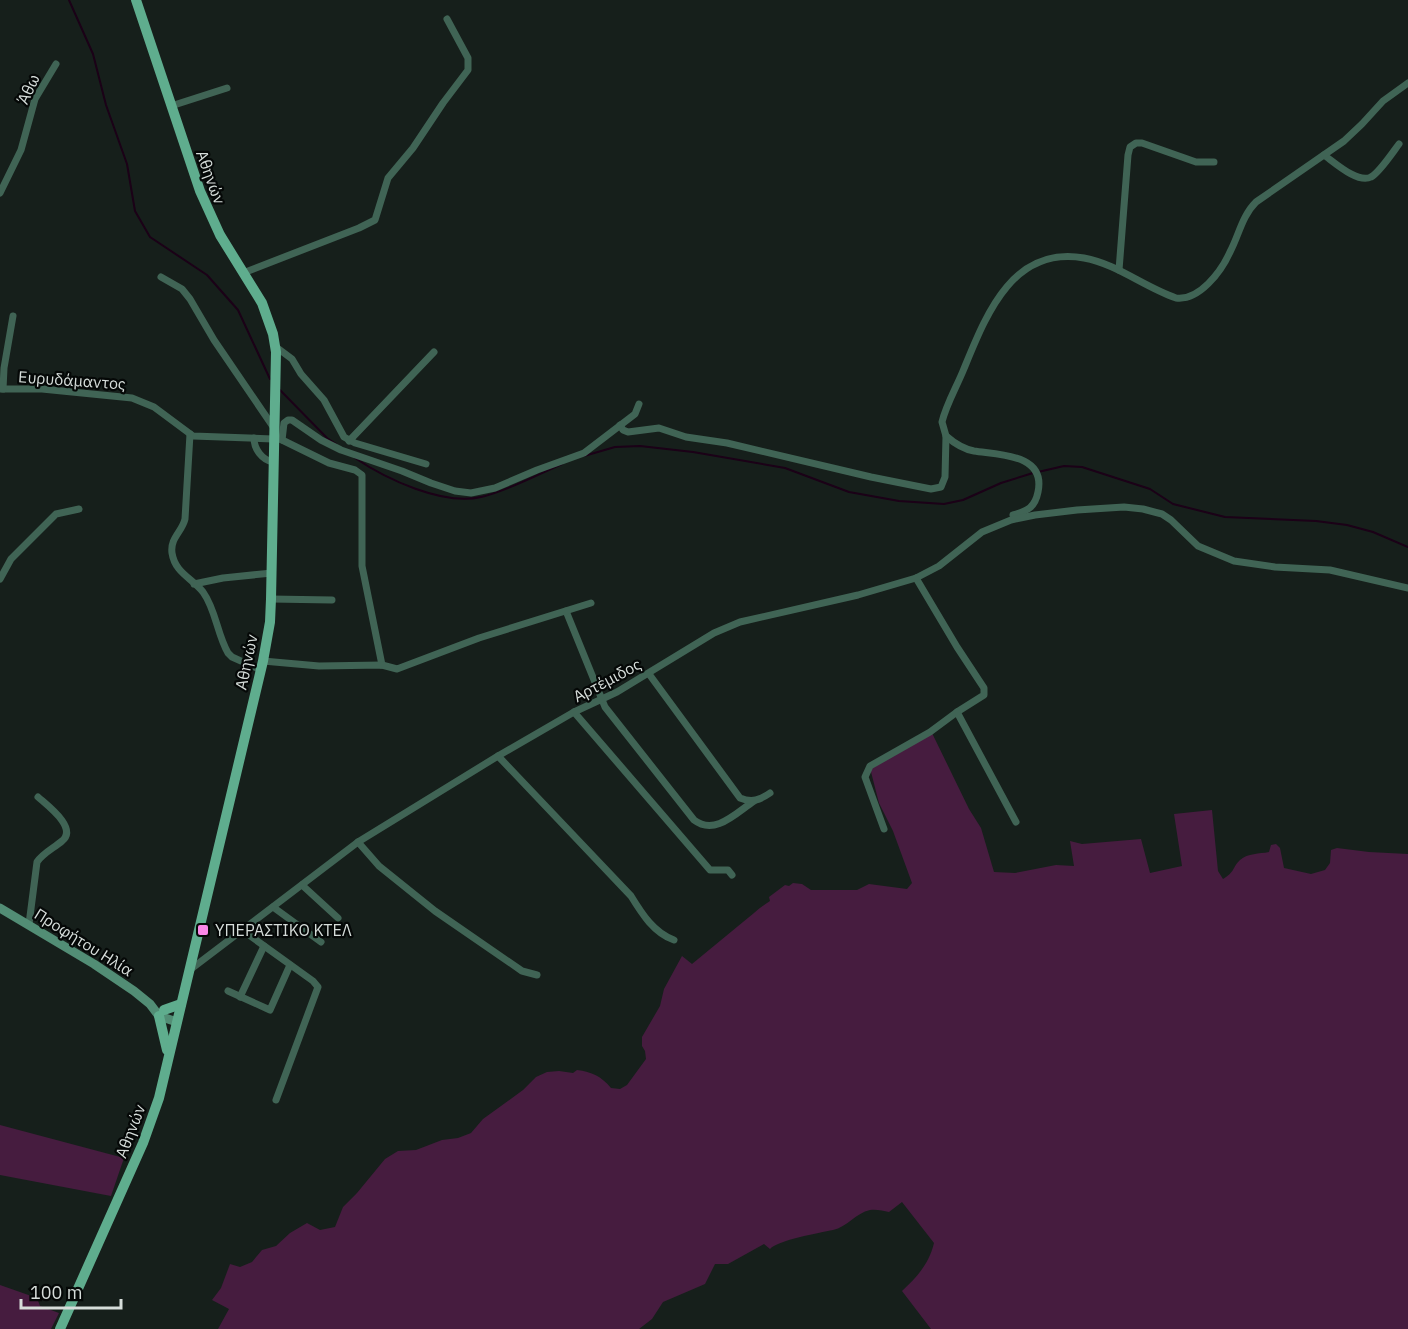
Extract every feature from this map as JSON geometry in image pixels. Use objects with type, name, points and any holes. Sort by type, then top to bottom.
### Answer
[{"type":"main road","name":"Αθηνών","points":[[60,1329],[146,1135],[159,1098],[262,665],[270,622],[273,462],[276,436],[276,349],[273,334],[262,303],[210,217],[136,0]]},
{"type":"main road","points":[[168,1057],[162,1013],[181,1004]]},
{"type":"street","points":[[243,273],[375,220],[390,174],[413,148],[443,102],[468,70],[468,58],[447,19]]},
{"type":"street","name":"Άθω","points":[[0,193],[21,150],[35,99],[56,63]]},
{"type":"street","points":[[990,527],[1032,507],[1039,488],[1038,473],[1028,462],[999,453],[968,449],[954,443],[943,430],[943,418],[974,342],[991,308],[1011,282],[1031,266],[1044,260],[1062,257],[1094,260],[1176,298],[1183,299],[1196,295],[1230,254],[1251,207],[1354,132],[1383,101],[1408,83]]},
{"type":"street","points":[[171,106],[226,88]]},
{"type":"street","points":[[1119,270],[1128,155],[1132,145],[1142,143],[1196,162],[1214,162]]},
{"type":"street","points":[[1324,155],[1355,176],[1367,178],[1374,175],[1399,144]]},
{"type":"street","points":[[0,177],[8,178]]},
{"type":"street","points":[[161,277],[182,289],[190,299],[276,436],[329,463],[355,470],[362,475],[362,566],[382,665]]},
{"type":"street","points":[[1,389],[13,316]]},
{"type":"street","points":[[276,349],[292,359],[301,374],[324,400],[343,435],[349,441],[426,464]]},
{"type":"street","points":[[349,441],[434,352]]},
{"type":"street","name":"Ευρυδάμαντος","points":[[1,389],[42,389],[138,399],[190,434],[206,438],[276,436]]},
{"type":"street","points":[[276,436],[284,423],[292,420],[321,440],[341,450],[455,491],[471,493],[495,488],[584,453],[635,414],[639,404]]},
{"type":"street","points":[[620,425],[628,432],[659,428],[686,437],[727,442],[859,475],[931,489],[941,487],[945,477],[946,436]]},
{"type":"street","points":[[190,434],[185,519],[183,526],[175,536],[172,554],[178,568],[204,594],[228,653],[232,657],[262,665],[382,665],[397,669],[479,638],[591,603]]},
{"type":"street","points":[[254,438],[260,454],[266,460],[273,462]]},
{"type":"street","name":"Αρτέμιδος","points":[[190,970],[358,842],[498,756],[574,712],[649,674],[729,626],[762,616],[858,595],[916,578],[939,566],[990,527],[1035,514],[1124,507],[1143,509],[1171,519],[1198,546],[1233,561],[1275,567],[1330,570],[1408,588]]},
{"type":"street","points":[[0,579],[11,559],[56,514],[79,509]]},
{"type":"street","points":[[194,584],[223,578],[272,573]]},
{"type":"street","points":[[884,829],[865,777],[867,769],[930,732],[984,695],[985,691],[916,578]]},
{"type":"street","points":[[271,599],[332,600]]},
{"type":"street","points":[[566,611],[601,700],[694,820],[700,825],[711,827],[722,823],[754,801]]},
{"type":"street","points":[[649,674],[740,798],[761,800],[770,793]]},
{"type":"street","points":[[574,712],[710,870],[725,869],[732,875]]},
{"type":"street","points":[[957,712],[1016,822]]},
{"type":"street","points":[[498,756],[632,896],[649,922],[665,937],[674,940]]},
{"type":"street","points":[[29,924],[37,862],[64,840],[67,834],[66,826],[38,797]]},
{"type":"street","points":[[358,842],[379,866],[435,911],[522,971],[537,975]]},
{"type":"street","points":[[302,885],[338,918]]},
{"type":"street","points":[[273,907],[321,942]]},
{"type":"street","name":"Προφήτου Ηλία","points":[[0,908],[94,964],[162,1013]]},
{"type":"street","points":[[242,930],[316,983],[319,989],[276,1100]]},
{"type":"street","points":[[240,997],[264,946]]},
{"type":"street","points":[[228,991],[270,1010],[290,965]]},
{"type":"street","points":[[162,1013],[178,1019]]},
{"type":"shaded area","points":[[932,733],[969,809],[981,828],[994,872],[1015,873],[1056,865],[1074,866],[1070,841],[1082,844],[1141,839],[1150,873],[1182,866],[1174,814],[1212,810],[1218,871],[1223,879],[1243,858],[1269,852],[1271,845],[1276,844],[1280,848],[1284,868],[1311,874],[1325,870],[1330,863],[1331,850],[1337,848],[1408,854],[1408,1329],[931,1329],[902,1291],[922,1270],[934,1243],[902,1202],[889,1212],[870,1210],[838,1228],[790,1240],[770,1249],[764,1244],[728,1264],[715,1264],[705,1284],[663,1302],[652,1319],[639,1329],[218,1329],[229,1309],[212,1300],[221,1288],[230,1264],[240,1267],[252,1262],[262,1250],[276,1246],[290,1233],[307,1223],[320,1230],[335,1227],[343,1207],[385,1159],[398,1151],[416,1150],[442,1140],[458,1138],[471,1133],[483,1119],[523,1090],[536,1077],[547,1072],[573,1073],[577,1070],[592,1073],[604,1080],[611,1088],[620,1089],[627,1085],[646,1059],[642,1037],[660,1006],[664,989],[682,956],[692,964],[770,901],[769,897],[785,885],[802,884],[811,890],[857,890],[869,884],[907,889],[912,883],[893,831],[879,803],[870,768]]},
{"type":"shaded area","points":[[0,1125],[124,1158],[111,1196],[0,1175]]},
{"type":"shaded area","points":[[0,1285],[37,1298],[40,1306],[59,1313],[51,1329],[0,1329]]},
{"type":"waterway","points":[[69,0],[93,54],[106,105],[127,164],[135,211],[150,237],[207,275],[238,310],[270,379]]},
{"type":"waterway","points":[[280,390],[327,438],[336,444]]},
{"type":"waterway","points":[[584,456],[615,447],[640,446],[693,452],[785,468],[849,492],[899,501],[944,504],[963,500],[1001,483],[1033,473]]},
{"type":"waterway","points":[[355,458],[382,474],[415,489],[450,498],[466,499],[501,491],[562,464]]},
{"type":"waterway","points":[[1038,472],[1064,466],[1082,467],[1150,489],[1173,504],[1225,517],[1316,521],[1347,525],[1373,532],[1408,547]]},
{"type":"place","name":"ΥΠΕΡΑΣΤΙΚΟ ΚΤΕΛ","points":[[203,930]]}]
